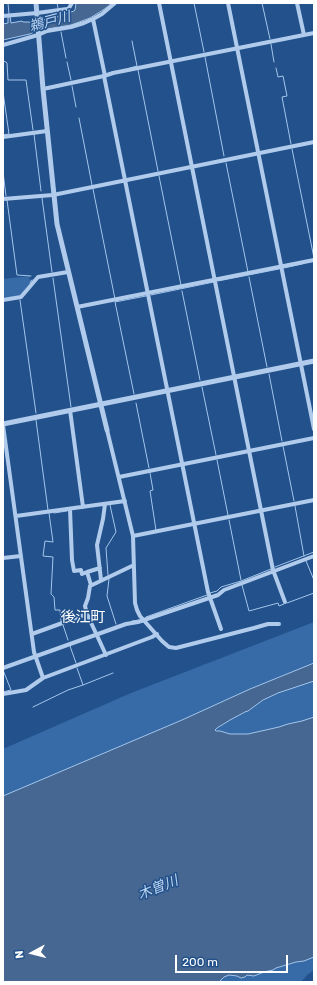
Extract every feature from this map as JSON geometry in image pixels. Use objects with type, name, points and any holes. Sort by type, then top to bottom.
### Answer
[{"type":"street","points":[[36,3],[53,195],[57,224],[133,536],[135,603],[137,610],[144,620],[170,647],[176,648],[268,624],[279,624]]},
{"type":"street","points":[[3,16],[37,14],[67,9],[72,3]]},
{"type":"street","points":[[3,45],[47,31],[71,27],[93,19],[102,14],[115,3]]},
{"type":"street","points":[[160,3],[274,571],[285,602]]},
{"type":"street","points":[[228,3],[314,429]]},
{"type":"street","points":[[297,3],[304,35]]},
{"type":"street","points":[[93,19],[209,596],[221,629]]},
{"type":"street","points":[[43,89],[113,73],[314,33]]},
{"type":"street","points":[[3,137],[47,130]]},
{"type":"street","points":[[3,199],[53,195],[314,142]]},
{"type":"street","points":[[77,307],[215,281],[314,260]]},
{"type":"street","points":[[31,278],[68,272]]},
{"type":"street","points":[[3,300],[21,298],[38,277]]},
{"type":"street","points":[[43,678],[36,657],[32,634],[3,425],[314,361]]},
{"type":"street","points":[[70,410],[83,507]]},
{"type":"street","points":[[119,477],[314,438]]},
{"type":"street","points":[[133,536],[314,500]]},
{"type":"street","points":[[16,516],[125,501]]},
{"type":"street","points":[[102,580],[97,545],[105,504]]},
{"type":"street","points":[[70,508],[72,560],[74,572],[81,570],[82,574],[100,568]]},
{"type":"street","points":[[3,558],[21,556]]},
{"type":"street","points":[[3,668],[126,624],[144,620],[209,596],[218,595],[224,590],[314,556]]},
{"type":"street","points":[[91,585],[134,565]]},
{"type":"street","points":[[87,572],[91,585],[85,606],[87,614],[106,655]]},
{"type":"street","points":[[32,634],[87,614]]},
{"type":"street","points":[[3,694],[26,690],[43,678],[106,655],[157,634]]},
{"type":"shaded area","points":[[30,276],[29,279],[32,280],[20,296],[3,298],[3,279]]},
{"type":"shaded area","points":[[314,622],[314,663],[250,689],[182,720],[3,796],[3,749],[131,693]]},
{"type":"shaded area","points":[[314,681],[314,717],[248,734],[230,734],[215,730],[248,711],[263,700],[278,693]]},
{"type":"shaded area","points":[[314,957],[314,970],[300,982],[219,982],[224,977],[229,975],[242,978],[247,975],[251,976]]},
{"type":"water","name":"鵜戸川","points":[[76,3],[110,3],[110,5],[90,18],[71,25],[47,29],[42,32],[36,31],[30,34],[3,40],[3,24],[8,23],[8,17],[10,16],[11,23],[22,21],[35,24],[42,23],[45,19],[74,11]]},
{"type":"water","name":"木曽川","points":[[314,663],[314,681],[278,693],[263,700],[248,711],[215,730],[230,734],[248,734],[314,717],[314,957],[254,976],[247,975],[241,978],[229,975],[224,977],[219,982],[3,982],[3,796],[182,720],[250,689]]},
{"type":"waterway","points":[[8,3],[9,14]]},
{"type":"waterway","name":"鵜戸川","points":[[57,3],[58,8]]},
{"type":"waterway","points":[[194,3],[204,52]]},
{"type":"waterway","points":[[262,3],[270,39]]},
{"type":"waterway","name":"鵜戸川","points":[[61,32],[66,58]]},
{"type":"waterway","points":[[130,68],[137,66],[132,41]]},
{"type":"waterway","points":[[271,44],[274,62]]},
{"type":"waterway","points":[[205,57],[224,156]]},
{"type":"waterway","points":[[3,61],[7,63],[8,80],[26,80],[33,130]]},
{"type":"waterway","points":[[67,62],[71,80]]},
{"type":"waterway","points":[[276,68],[278,77],[283,76],[287,96],[282,97],[291,144]]},
{"type":"waterway","points":[[138,70],[158,171]]},
{"type":"waterway","points":[[72,86],[76,107]]},
{"type":"waterway","points":[[3,92],[9,134],[3,135]]},
{"type":"waterway","points":[[79,118],[92,185]]},
{"type":"waterway","points":[[34,134],[41,191]]},
{"type":"waterway","points":[[292,149],[314,258]]},
{"type":"waterway","points":[[226,163],[248,272]]},
{"type":"waterway","points":[[3,172],[6,196]]},
{"type":"waterway","points":[[159,176],[181,285]]},
{"type":"waterway","points":[[93,189],[115,299]]},
{"type":"waterway","points":[[42,198],[52,272]]},
{"type":"waterway","points":[[7,200],[17,275],[31,276]]},
{"type":"waterway","points":[[284,268],[302,264]]},
{"type":"waterway","points":[[218,281],[279,269]]},
{"type":"waterway","points":[[249,277],[267,367]]},
{"type":"waterway","points":[[53,278],[71,407]]},
{"type":"waterway","points":[[151,295],[214,282]]},
{"type":"waterway","points":[[182,291],[200,380]]},
{"type":"waterway","points":[[134,394],[115,302],[146,296]]},
{"type":"waterway","points":[[20,300],[36,413]]},
{"type":"waterway","points":[[269,374],[282,441]]},
{"type":"waterway","points":[[202,387],[216,455]]},
{"type":"waterway","points":[[136,403],[149,468]]},
{"type":"waterway","points":[[36,420],[48,510]]},
{"type":"waterway","points":[[283,446],[294,501]]},
{"type":"waterway","points":[[217,460],[228,515]]},
{"type":"waterway","points":[[150,473],[153,490],[150,491],[156,530]]},
{"type":"waterway","points":[[108,575],[106,548],[116,532],[110,505]]},
{"type":"waterway","points":[[295,506],[304,556]]},
{"type":"waterway","points":[[54,513],[67,511]]},
{"type":"waterway","points":[[49,513],[53,542],[45,541],[43,556],[53,557],[51,594],[54,597],[55,610],[60,610],[61,621]]},
{"type":"waterway","points":[[229,520],[241,580]]},
{"type":"waterway","points":[[275,567],[314,552]]},
{"type":"waterway","points":[[306,561],[314,580]]},
{"type":"waterway","points":[[210,593],[217,591],[221,587],[271,569]]},
{"type":"waterway","points":[[109,579],[107,596],[116,624]]},
{"type":"waterway","points":[[242,585],[249,611],[278,603],[279,606],[284,604]]},
{"type":"waterway","points":[[287,603],[314,593]]},
{"type":"waterway","points":[[146,617],[207,595]]},
{"type":"waterway","points":[[132,621],[139,620]]},
{"type":"waterway","points":[[63,625],[68,640]]},
{"type":"waterway","points":[[70,646],[76,663]]},
{"type":"waterway","points":[[77,668],[83,685],[113,673]]},
{"type":"waterway","points":[[3,670],[11,690],[3,692]]},
{"type":"waterway","points":[[33,707],[68,690],[83,685]]},
{"type":"district","name":"後江町","points":[[83,618]]}]
